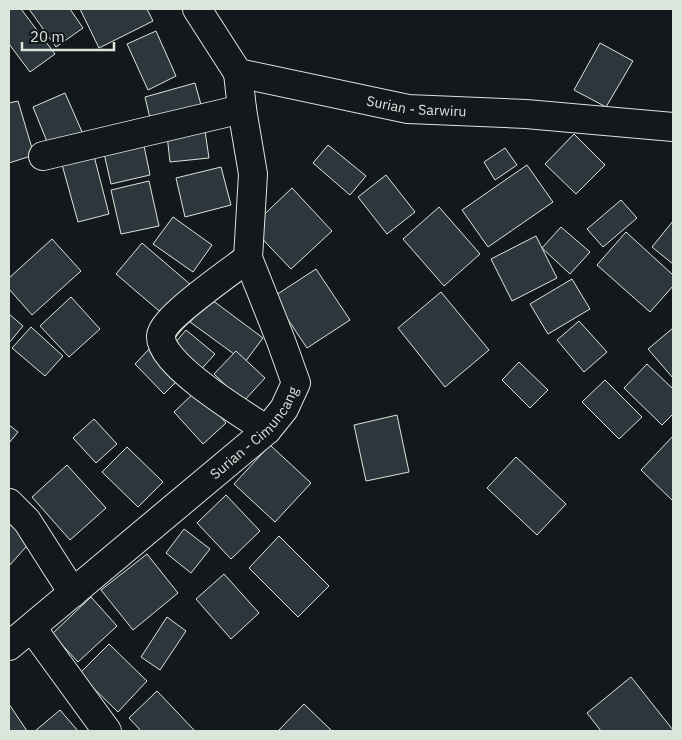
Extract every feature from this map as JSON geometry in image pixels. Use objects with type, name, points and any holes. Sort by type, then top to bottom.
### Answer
[{"type":"street","points":[[197,9],[238,73]]},
{"type":"street","name":"Surian - Cimuncang","points":[[9,646],[267,430],[284,409],[296,383],[282,341],[248,258],[253,174],[238,73]]},
{"type":"street","name":"Surian - Sarwiru","points":[[238,73],[408,109],[526,114],[673,127]]},
{"type":"street","points":[[43,156],[242,109]]},
{"type":"street","points":[[248,258],[182,308],[166,325],[161,335],[167,353],[184,372],[224,402],[267,430]]},
{"type":"street","points":[[9,503],[27,521],[73,593]]},
{"type":"street","points":[[32,628],[107,731]]},
{"type":"building","points":[[9,9],[21,9],[55,54],[30,72],[9,44]]},
{"type":"building","points":[[29,9],[70,9],[83,28],[56,47]]},
{"type":"building","points":[[80,9],[147,9],[153,21],[99,48]]},
{"type":"building","points":[[156,31],[176,76],[148,90],[127,44]]},
{"type":"building","points":[[600,43],[633,61],[606,107],[574,90]]},
{"type":"building","points":[[195,83],[203,112],[152,127],[145,97]]},
{"type":"building","points":[[65,93],[83,134],[50,149],[33,107]]},
{"type":"building","points":[[18,101],[34,155],[9,163],[9,103]]},
{"type":"building","points":[[205,131],[209,158],[170,162],[167,135]]},
{"type":"building","points":[[574,134],[605,165],[576,194],[545,164]]},
{"type":"building","points":[[143,141],[150,175],[111,184],[103,149]]},
{"type":"building","points":[[328,145],[366,176],[350,195],[313,163]]},
{"type":"building","points":[[505,148],[517,165],[495,180],[484,162]]},
{"type":"building","points":[[93,152],[109,214],[78,222],[61,161]]},
{"type":"building","points":[[527,165],[553,202],[488,247],[462,210]]},
{"type":"building","points":[[221,167],[231,205],[185,217],[176,178]]},
{"type":"building","points":[[386,175],[415,212],[387,234],[358,197]]},
{"type":"building","points":[[149,181],[159,226],[121,234],[111,190]]},
{"type":"building","points":[[292,188],[332,231],[291,269],[251,227]]},
{"type":"building","points":[[621,200],[637,218],[603,247],[587,229]]},
{"type":"building","points":[[439,207],[480,254],[444,286],[403,239]]},
{"type":"building","points":[[173,217],[212,245],[193,272],[153,244]]},
{"type":"building","points":[[673,221],[673,264],[652,247]]},
{"type":"building","points":[[561,227],[590,252],[570,274],[542,248]]},
{"type":"building","points":[[626,232],[673,275],[673,286],[650,312],[597,265]]},
{"type":"building","points":[[536,236],[557,278],[512,301],[491,259]]},
{"type":"building","points":[[52,239],[81,271],[32,315],[9,289],[9,278]]},
{"type":"building","points":[[142,243],[191,285],[165,316],[116,274]]},
{"type":"building","points":[[316,269],[350,320],[307,348],[273,297]]},
{"type":"building","points":[[572,279],[590,309],[548,334],[530,304]]},
{"type":"building","points":[[441,292],[489,350],[445,387],[398,328]]},
{"type":"building","points":[[71,297],[100,329],[69,357],[40,326]]},
{"type":"building","points":[[208,297],[263,338],[245,362],[190,322]]},
{"type":"building","points":[[9,314],[23,326],[9,343]]},
{"type":"building","points":[[579,321],[607,352],[584,372],[557,340]]},
{"type":"building","points":[[31,327],[63,356],[45,376],[12,348]]},
{"type":"building","points":[[673,328],[673,378],[648,349]]},
{"type":"building","points":[[186,330],[215,354],[197,374],[169,350]]},
{"type":"building","points":[[150,348],[180,378],[164,394],[135,364]]},
{"type":"building","points":[[236,351],[265,378],[243,402],[214,374]]},
{"type":"building","points":[[519,362],[548,390],[530,408],[502,380]]},
{"type":"building","points":[[647,364],[673,389],[673,414],[662,425],[624,388]]},
{"type":"building","points":[[605,380],[642,417],[619,439],[582,402]]},
{"type":"building","points":[[197,390],[226,423],[203,444],[174,412]]},
{"type":"building","points":[[397,415],[409,472],[366,481],[354,425]]},
{"type":"building","points":[[94,419],[117,444],[96,463],[73,438]]},
{"type":"building","points":[[9,425],[18,432],[9,443]]},
{"type":"building","points":[[673,436],[673,501],[641,470]]},
{"type":"building","points":[[270,445],[311,483],[275,522],[234,484]]},
{"type":"building","points":[[127,447],[163,482],[138,507],[102,472]]},
{"type":"building","points":[[516,457],[566,504],[537,535],[487,488]]},
{"type":"building","points":[[67,465],[106,508],[70,540],[32,497]]},
{"type":"building","points":[[226,495],[260,531],[231,559],[197,523]]},
{"type":"building","points":[[9,518],[33,539],[9,566]]},
{"type":"building","points":[[184,529],[210,549],[191,573],[166,553]]},
{"type":"building","points":[[279,536],[329,586],[298,617],[249,568]]},
{"type":"building","points":[[147,554],[178,593],[133,630],[101,590]]},
{"type":"building","points":[[224,574],[259,613],[231,639],[196,599]]},
{"type":"building","points":[[91,597],[117,626],[78,662],[52,634]]},
{"type":"building","points":[[167,617],[186,631],[160,670],[141,657]]},
{"type":"building","points":[[109,644],[147,681],[118,712],[79,674]]},
{"type":"building","points":[[631,677],[673,731],[601,731],[587,713]]},
{"type":"building","points":[[157,691],[195,731],[141,731],[129,718]]},
{"type":"building","points":[[9,704],[27,731],[9,731]]},
{"type":"building","points":[[304,704],[332,731],[278,731]]},
{"type":"building","points":[[60,710],[78,731],[35,731]]}]
